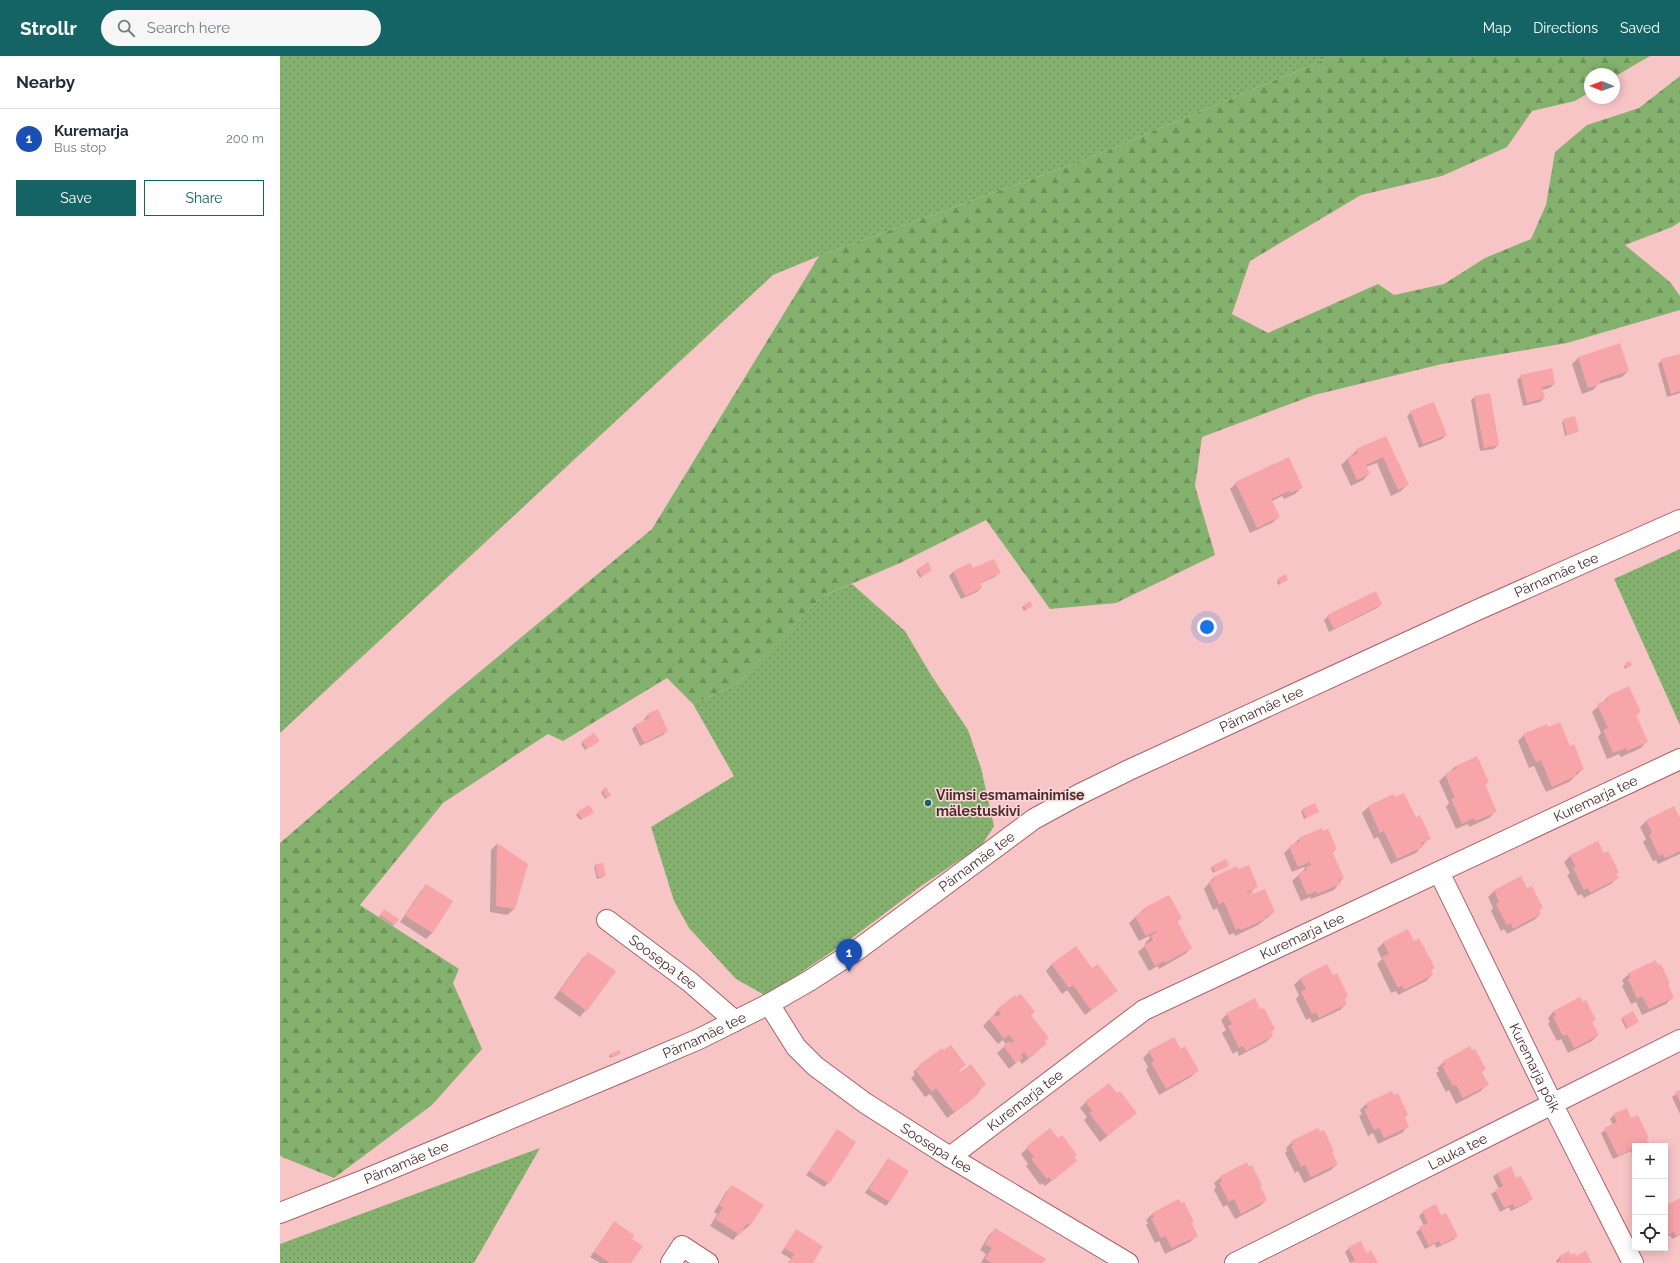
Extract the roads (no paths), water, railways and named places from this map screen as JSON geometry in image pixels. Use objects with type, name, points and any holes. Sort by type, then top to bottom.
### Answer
[{"type":"street","name":"Pärnamäe tee","points":[[280,1213],[364,1180],[616,1074],[735,1021],[769,1004],[809,981],[860,948],[1034,819],[1078,795],[1129,770],[1475,611],[1680,520]]},
{"type":"street","name":"Kuremarja tee","points":[[950,1157],[1144,1010],[1680,759]]},
{"type":"street","name":"Kuremarja põik","points":[[1439,872],[1633,1263]]},
{"type":"street","name":"Soosepa tee","points":[[607,920],[690,982],[735,1021]]},
{"type":"street","name":"Soosepa tee","points":[[769,1004],[796,1047],[815,1066],[865,1103],[950,1157],[1128,1263]]},
{"type":"street","name":"Lauka tee","points":[[1235,1263],[1680,1040]]},
{"type":"street","points":[[671,1263],[682,1246],[708,1263]]},
{"type":"place","name":"Viimsi esmamainimise mälestuskivi","points":[[928,803]]},
{"type":"place","name":"Kuremarja","points":[[849,972]]}]
